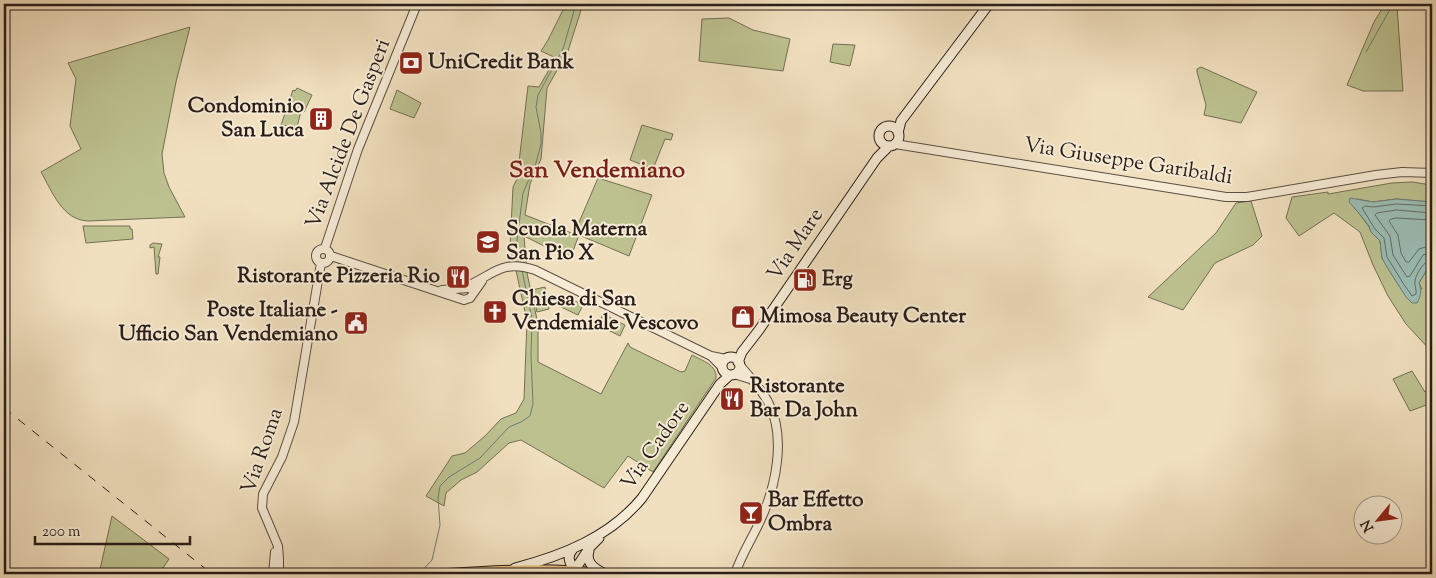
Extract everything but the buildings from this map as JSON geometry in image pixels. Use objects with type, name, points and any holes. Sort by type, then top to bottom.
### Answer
[{"type":"main road","name":"Via Mare","points":[[731,366],[759,330],[877,158],[893,141],[901,122],[989,4]]},
{"type":"main road","points":[[893,141],[891,126],[901,122]]},
{"type":"main road","name":"Via Mare","points":[[891,126],[881,130],[879,138],[893,141]]},
{"type":"main road","name":"Via Cadore","points":[[616,523],[629,514],[642,498],[731,366]]},
{"type":"main road","points":[[574,571],[590,548],[616,523]]},
{"type":"main road","points":[[508,570],[548,559],[573,549],[616,523]]},
{"type":"main road","points":[[590,548],[587,556],[589,562],[596,569],[606,574]]},
{"type":"main road","points":[[573,549],[570,552],[569,558],[574,571]]},
{"type":"main road","points":[[440,574],[508,570],[574,571],[606,574]]},
{"type":"street","name":"Via Alcide De Gasperi","points":[[325,248],[359,146],[418,4]]},
{"type":"street","name":"Via Giuseppe Garibaldi","points":[[893,141],[908,146],[1226,197],[1247,196],[1376,174],[1402,172],[1432,173]]},
{"type":"street","points":[[331,256],[328,262],[321,263],[316,258],[316,253],[320,249],[325,248],[330,252],[331,256],[462,299],[468,299],[487,275]]},
{"type":"street","name":"Via Roma","points":[[279,574],[279,553],[262,508],[263,494],[282,457],[294,422],[321,263]]},
{"type":"street","points":[[462,299],[460,293],[464,288],[487,275],[503,267],[526,267],[711,356],[731,366],[750,379],[764,394],[776,419],[777,454],[774,480],[767,505],[735,574]]},
{"type":"street","points":[[437,290],[464,288],[470,289],[472,295]]},
{"type":"street","name":"Via Roma","points":[[271,530],[275,547],[273,574]]},
{"type":"green space","points":[[566,4],[583,4],[568,51],[547,88],[541,159],[530,184],[525,215],[574,234],[598,178],[652,195],[629,256],[579,235],[570,259],[524,236],[527,273],[538,324],[538,362],[601,394],[628,343],[630,347],[681,372],[685,371],[692,355],[705,361],[712,367],[716,378],[653,472],[628,456],[604,488],[521,440],[509,443],[477,472],[461,480],[446,493],[444,506],[426,496],[452,456],[465,453],[501,419],[516,413],[524,399],[527,321],[515,266],[509,266],[513,187],[517,179],[528,86],[539,87],[556,58],[541,51]]},
{"type":"green space","points":[[1385,4],[1397,6],[1403,91],[1363,91],[1347,85],[1374,22]]},
{"type":"green space","points":[[729,18],[753,30],[790,39],[783,71],[699,61],[702,19]]},
{"type":"green space","points":[[190,27],[176,82],[162,154],[164,173],[169,187],[185,217],[88,221],[71,216],[54,196],[41,172],[81,149],[70,126],[76,79],[68,63]]},
{"type":"green space","points":[[833,44],[855,45],[850,66],[830,62]]},
{"type":"green space","points":[[1201,67],[1257,92],[1241,123],[1204,115],[1206,105],[1197,72],[1197,69]]},
{"type":"green space","points":[[297,88],[312,95],[304,112],[301,111],[297,127],[281,125],[293,90],[295,91]]},
{"type":"green space","points":[[397,90],[421,103],[414,118],[390,109]]},
{"type":"green space","points":[[642,125],[673,134],[671,140],[665,139],[653,169],[630,160]]},
{"type":"green space","points":[[1412,182],[1432,185],[1432,202],[1396,199],[1373,202],[1357,199],[1354,208],[1380,241],[1382,258],[1399,286],[1422,289],[1419,283],[1432,261],[1432,352],[1406,324],[1388,296],[1360,232],[1334,213],[1299,236],[1286,218],[1292,197]]},
{"type":"green space","points":[[1251,201],[1262,236],[1253,245],[1215,263],[1183,310],[1148,297],[1216,233],[1236,203]]},
{"type":"green space","points":[[83,226],[130,226],[133,239],[86,243]]},
{"type":"green space","points":[[153,243],[162,244],[158,257],[160,257],[158,274],[156,274],[154,247],[150,248],[150,245]]},
{"type":"green space","points":[[545,287],[549,309],[537,312],[532,290]]},
{"type":"green space","points":[[567,297],[583,305],[578,315],[561,307]]},
{"type":"green space","points":[[603,314],[625,325],[620,336],[598,325]]},
{"type":"green space","points":[[1412,371],[1425,392],[1432,387],[1432,403],[1410,411],[1393,379]]},
{"type":"green space","points":[[112,516],[169,559],[159,574],[99,574]]},
{"type":"water","points":[[1350,198],[1373,202],[1396,199],[1432,202],[1432,261],[1419,283],[1421,293],[1417,303],[1412,303],[1406,297],[1382,258],[1380,241],[1349,202]]},
{"type":"waterway","points":[[521,264],[517,240],[523,193],[536,163],[541,144],[536,107],[538,95],[563,49],[576,4]]},
{"type":"waterway","points":[[1366,52],[1393,4]]},
{"type":"waterway","points":[[419,574],[432,560],[440,525],[438,498],[440,486],[449,477],[480,458],[509,427],[530,416],[533,404],[532,319],[522,270]]},
{"type":"railway","points":[[4,408],[212,574]]},
{"type":"place","name":"UniCredit Bank","points":[[411,63]]},
{"type":"place","name":"Condominio San Luca","points":[[321,119]]},
{"type":"place","name":"Scuola Materna San Pio X","points":[[488,242]]},
{"type":"place","name":"Ristorante Pizzeria Rio","points":[[458,277]]},
{"type":"place","name":"Erg","points":[[805,280]]},
{"type":"place","name":"Chiesa di San Vendemiale Vescovo","points":[[495,312]]},
{"type":"place","name":"Mimosa Beauty Center","points":[[743,317]]},
{"type":"place","name":"Poste Italiane - Ufficio San Vendemiano","points":[[356,323]]},
{"type":"place","name":"Ristorante Bar Da John","points":[[732,399]]},
{"type":"place","name":"Bar Effetto Ombra","points":[[751,513]]},
{"type":"district","name":"San Vendemiano","points":[[597,171]]}]
